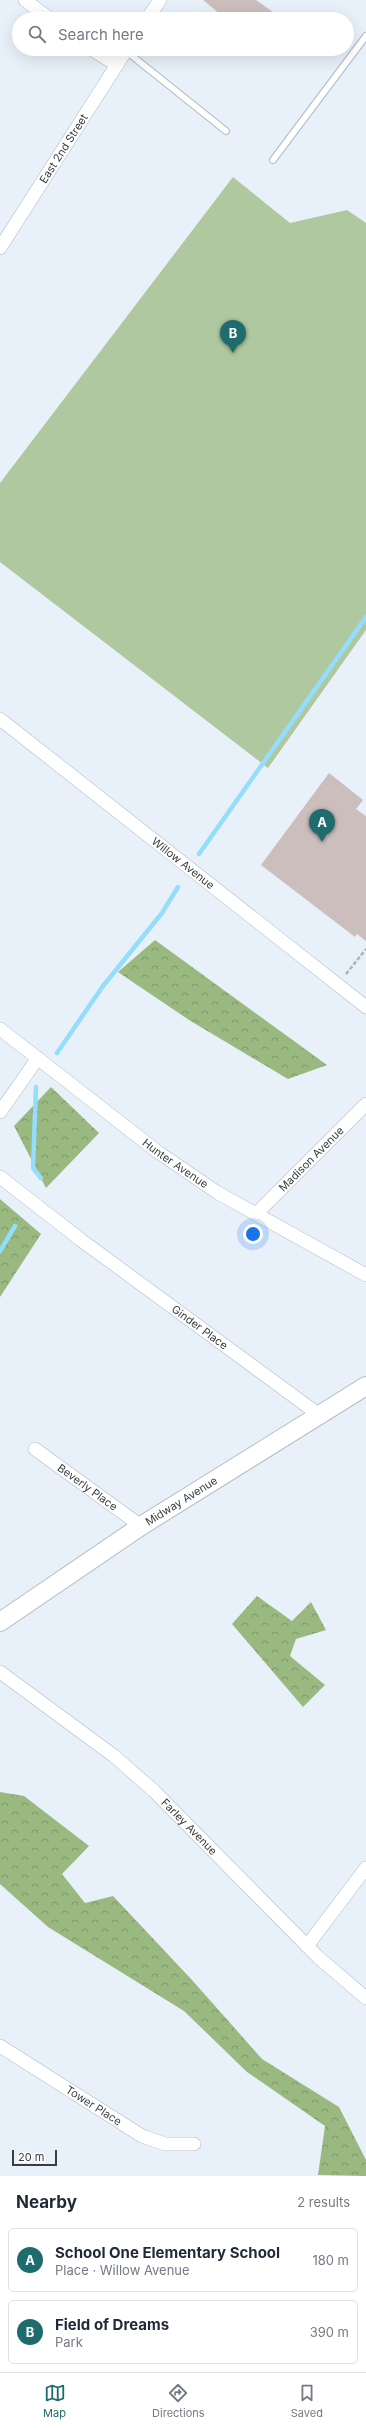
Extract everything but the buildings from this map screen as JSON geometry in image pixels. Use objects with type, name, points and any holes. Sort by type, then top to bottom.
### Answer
[{"type":"street","points":[[25,0],[41,12]]},
{"type":"street","points":[[152,12],[160,0]]},
{"type":"street","points":[[102,56],[116,65]]},
{"type":"street","name":"East 2nd Street","points":[[2,242],[123,56]]},
{"type":"street","name":"Willow Avenue","points":[[0,719],[366,1007]]},
{"type":"street","name":"Hunter Avenue","points":[[0,1029],[158,1152],[218,1193],[366,1275]]},
{"type":"street","points":[[0,1112],[38,1058]]},
{"type":"street","name":"Madison Avenue","points":[[256,1214],[366,1104]]},
{"type":"street","name":"Ginder Place","points":[[0,1177],[81,1240],[318,1414]]},
{"type":"street","name":"Midway Avenue","points":[[0,1622],[141,1526],[318,1414],[366,1386]]},
{"type":"street","name":"Beverly Place","points":[[35,1449],[141,1526]]},
{"type":"street","name":"Farley Avenue","points":[[0,1672],[108,1751],[154,1791],[307,1946],[366,1998]]},
{"type":"street","points":[[307,1946],[366,1868]]},
{"type":"street","name":"Tower Place","points":[[0,2046],[142,2136],[166,2144],[194,2144]]},
{"type":"lane","points":[[354,52],[366,36]]},
{"type":"lane","points":[[134,56],[226,131]]},
{"type":"lane","points":[[273,160],[351,56]]},
{"type":"path","points":[[346,974],[366,948]]},
{"type":"green space","points":[[233,177],[290,223],[347,210],[366,223],[366,630],[268,768],[0,562],[0,483]]},
{"type":"green space","points":[[155,940],[327,1065],[288,1079],[189,1020],[118,972]]},
{"type":"green space","points":[[51,1087],[99,1133],[46,1188],[14,1126]]},
{"type":"green space","points":[[0,1199],[41,1234],[0,1297]]},
{"type":"green space","points":[[257,1596],[292,1621],[311,1602],[326,1630],[296,1639],[290,1656],[325,1685],[303,1707],[232,1624]]},
{"type":"green space","points":[[0,1792],[24,1796],[89,1846],[62,1874],[85,1903],[113,1896],[192,1980],[262,2059],[339,2107],[366,2160],[366,2176],[318,2175],[325,2126],[247,2072],[184,2011],[48,1927],[0,1884]]},
{"type":"waterway","points":[[199,854],[366,617]]},
{"type":"waterway","points":[[57,1053],[103,986],[162,913],[178,887]]},
{"type":"waterway","points":[[36,1087],[33,1168],[41,1178]]},
{"type":"waterway","points":[[0,1251],[15,1226]]},
{"type":"place","name":"Field of Dreams","points":[[233,353]]},
{"type":"place","name":"School One Elementary School","points":[[322,842]]}]
